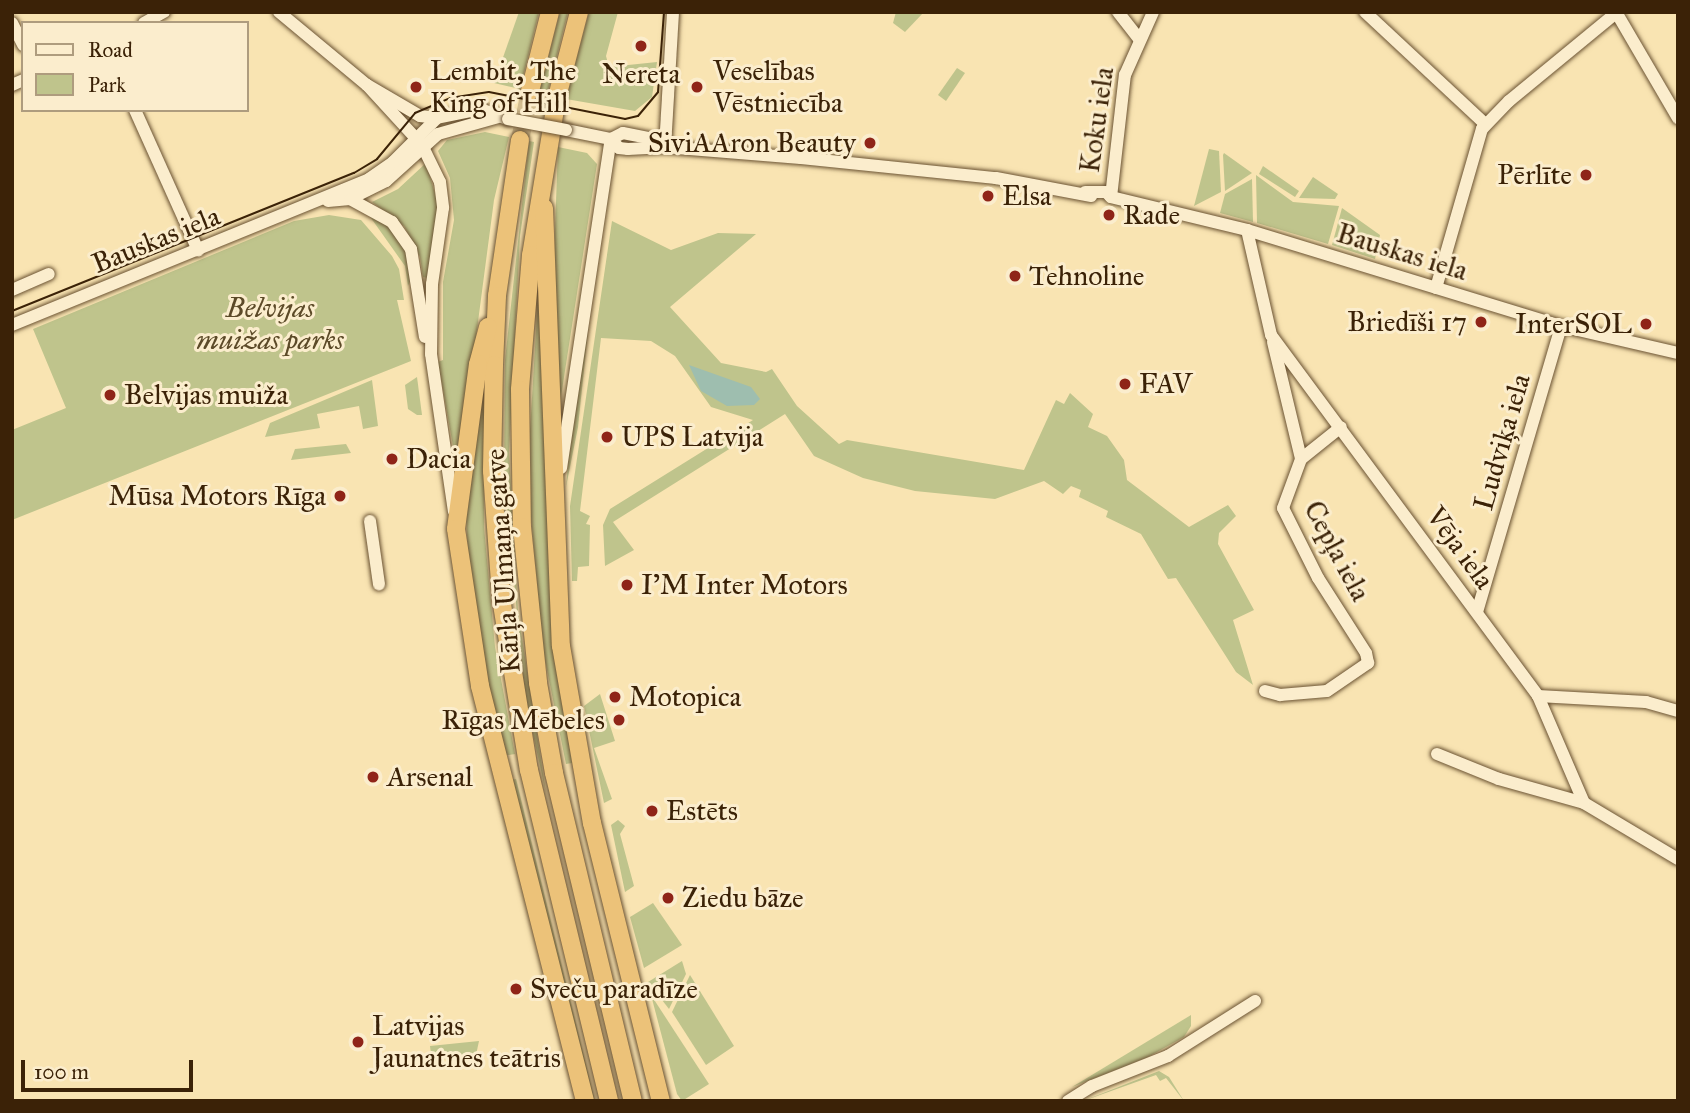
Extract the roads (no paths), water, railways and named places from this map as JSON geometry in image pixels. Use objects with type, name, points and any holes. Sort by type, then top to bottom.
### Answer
[{"type":"highway","points":[[530,91],[550,12]]},
{"type":"highway","name":"Kārļa Ulmaņa gatve","points":[[579,12],[561,79],[540,188],[520,390],[527,594],[554,773],[633,1101]]},
{"type":"highway","name":"Kārļa Ulmaņa gatve","points":[[520,139],[497,296],[492,471],[509,660],[529,770],[609,1101]]},
{"type":"highway","points":[[540,188],[547,226],[561,646],[570,713],[626,969],[661,1101]]},
{"type":"highway","points":[[497,296],[478,364],[456,529],[480,686],[585,1101]]},
{"type":"street","points":[[148,21],[164,12]]},
{"type":"street","points":[[279,12],[367,85],[418,141],[440,181],[443,208],[432,284],[431,354]]},
{"type":"street","points":[[665,147],[673,12]]},
{"type":"street","points":[[1118,12],[1139,39]]},
{"type":"street","name":"Koku iela","points":[[1111,197],[1125,75],[1153,12]]},
{"type":"street","points":[[1365,12],[1485,124]]},
{"type":"street","points":[[1436,288],[1485,124],[1616,13],[1678,118]]},
{"type":"street","points":[[12,23],[21,41]]},
{"type":"street","points":[[367,85],[420,116],[437,118]]},
{"type":"street","name":"Bauskas iela","points":[[319,202],[350,199],[386,181],[426,127],[437,118],[481,109],[503,118],[611,139],[619,148],[665,147],[958,174],[1085,192],[1105,200],[1111,197],[1247,230],[1561,326],[1678,353]]},
{"type":"street","points":[[136,112],[198,250]]},
{"type":"street","name":"Bauskas iela","points":[[12,325],[319,202],[382,170],[418,141],[503,118]]},
{"type":"street","points":[[556,528],[578,340],[611,139]]},
{"type":"street","points":[[350,199],[392,222],[411,249],[431,354],[456,529]]},
{"type":"street","name":"Vēja iela","points":[[1247,230],[1271,335],[1538,696],[1584,803]]},
{"type":"street","points":[[12,289],[49,274]]},
{"type":"street","name":"Ludviķa iela","points":[[1477,612],[1561,326]]},
{"type":"street","points":[[1271,335],[1301,459],[1341,427]]},
{"type":"street","name":"Cepļa iela","points":[[1265,691],[1280,695],[1327,691],[1368,663],[1366,653],[1318,578],[1283,508],[1301,459]]},
{"type":"street","points":[[370,521],[379,584]]},
{"type":"street","points":[[1538,696],[1646,702],[1678,711]]},
{"type":"street","points":[[1437,754],[1499,779],[1584,803],[1678,859]]},
{"type":"street","points":[[1068,1101],[1168,1056],[1255,1001]]},
{"type":"tunnel","points":[[520,140],[530,91]]},
{"type":"tram line","points":[[12,311],[354,173],[377,159],[415,113],[450,98],[489,92],[625,119],[638,116],[658,92],[664,12]]},
{"type":"place","name":"Nereta","points":[[641,46]]},
{"type":"place","name":"Lembit, The King of Hill","points":[[416,87]]},
{"type":"place","name":"Veselības Vēstniecība","points":[[697,87]]},
{"type":"place","name":"SiviAAron Beauty","points":[[870,143]]},
{"type":"place","name":"Pērlīte","points":[[1586,175]]},
{"type":"place","name":"Elsa","points":[[988,196]]},
{"type":"place","name":"Rade","points":[[1109,215]]},
{"type":"place","name":"Tehnoline","points":[[1015,276]]},
{"type":"place","name":"Briedīši 17","points":[[1481,322]]},
{"type":"place","name":"InterSOL","points":[[1646,324]]},
{"type":"place","name":"FAV","points":[[1125,384]]},
{"type":"place","name":"Belvijas muiža","points":[[110,395]]},
{"type":"place","name":"UPS Latvija","points":[[607,437]]},
{"type":"place","name":"Dacia","points":[[392,459]]},
{"type":"place","name":"Mūsa Motors Rīga","points":[[340,496]]},
{"type":"place","name":"I'M Inter Motors","points":[[627,585]]},
{"type":"place","name":"Motopica","points":[[615,697]]},
{"type":"place","name":"Rīgas Mēbeles","points":[[619,720]]},
{"type":"place","name":"Arsenal","points":[[373,777]]},
{"type":"place","name":"Estēts","points":[[652,811]]},
{"type":"place","name":"Ziedu bāze","points":[[668,898]]},
{"type":"place","name":"Sveču paradīze","points":[[516,989]]},
{"type":"place","name":"Latvijas Jaunatnes teātris","points":[[358,1042]]},
{"type":"park label","name":"Belvijas muižas parks","points":[[270,324]]}]
